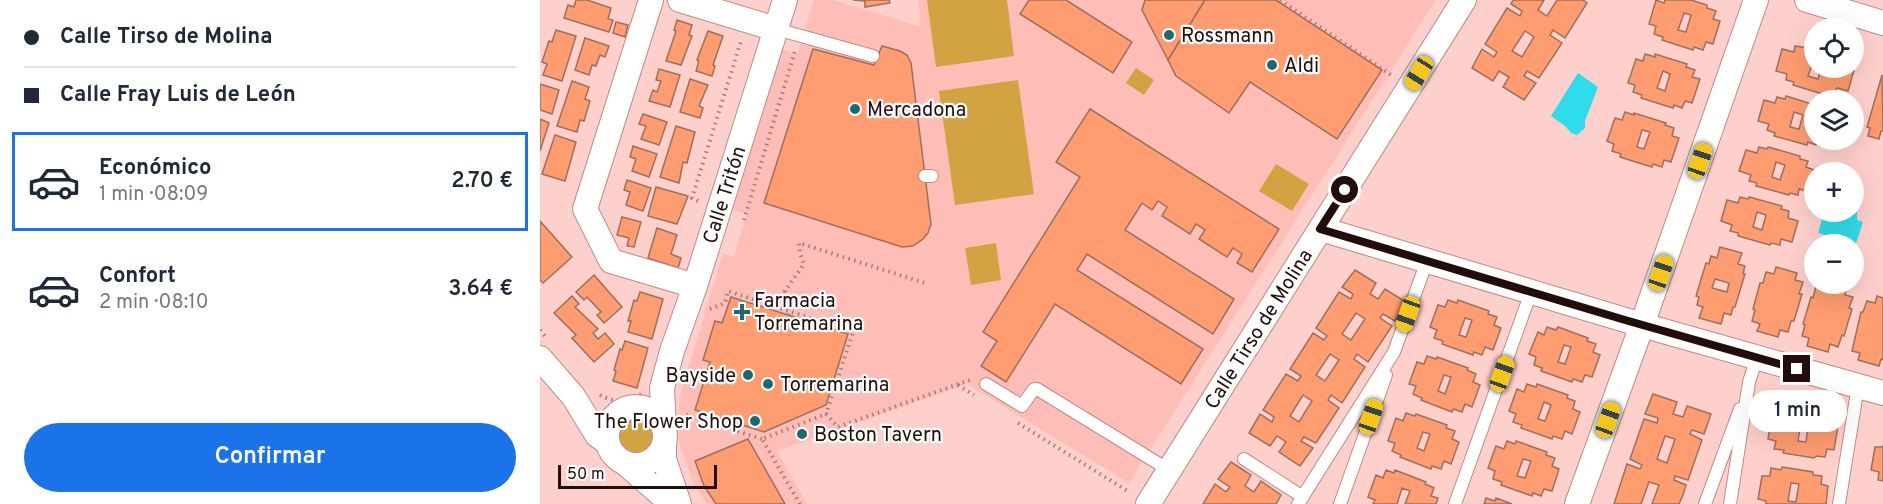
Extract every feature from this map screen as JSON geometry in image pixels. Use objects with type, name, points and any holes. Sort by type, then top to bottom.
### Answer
[{"type":"street","points":[[651,0],[585,209],[611,261],[695,286]]},
{"type":"street","points":[[680,0],[776,29]]},
{"type":"street","name":"Calle Tritón","points":[[679,504],[664,459],[664,437],[641,399],[672,351],[695,286],[785,0]]},
{"type":"street","name":"Calle Tirso de Molina","points":[[1139,498],[1169,470],[1464,0]]},
{"type":"street","points":[[1577,504],[1755,0]]},
{"type":"street","points":[[1807,0],[1883,23]]},
{"type":"street","points":[[1320,229],[1642,325],[1883,393]]},
{"type":"street","points":[[544,348],[584,394],[597,435],[607,442]]},
{"type":"street","points":[[584,394],[641,399]]},
{"type":"street","points":[[641,399],[616,415],[610,423],[607,442],[617,459],[626,464],[672,504]]},
{"type":"street","points":[[626,464],[635,466],[653,460],[664,437]]},
{"type":"lane","points":[[776,29],[873,56]]},
{"type":"lane","points":[[1340,504],[1427,261]]},
{"type":"lane","points":[[1455,504],[1531,292]]},
{"type":"lane","points":[[1244,459],[1301,500],[1394,352]]},
{"type":"lane","points":[[1705,504],[1757,357]]},
{"type":"lane","points":[[1730,504],[1749,382]]},
{"type":"lane","points":[[986,384],[1022,406],[1033,390],[1037,389],[1169,470]]},
{"type":"lane","points":[[1839,504],[1858,386]]},
{"type":"path","points":[[1280,0],[1392,76]]},
{"type":"path","points":[[707,204],[692,198],[748,20]]},
{"type":"path","points":[[744,219],[795,54]]},
{"type":"path","points":[[789,313],[790,300],[785,291],[804,264],[800,253],[800,243],[928,284]]},
{"type":"path","points":[[702,312],[724,303],[728,291],[789,313],[853,332],[826,414]]},
{"type":"path","points":[[540,330],[544,348]]},
{"type":"path","points":[[826,414],[838,427],[970,380]]},
{"type":"path","points":[[958,385],[978,398]]},
{"type":"path","points":[[584,394],[617,401],[641,399]]},
{"type":"path","points":[[684,414],[762,439],[826,414]]},
{"type":"path","points":[[1008,417],[1139,498]]},
{"type":"path","points":[[737,431],[740,425]]},
{"type":"path","points":[[762,439],[800,504]]},
{"type":"shaded area","points":[[814,0],[833,0],[921,27],[918,0],[1436,0],[1129,483],[967,384],[777,451],[807,504],[707,504],[693,482],[680,446],[678,429],[680,395],[723,254],[734,257],[747,214],[730,209],[780,49],[797,54]]},
{"type":"shaded area","points":[[927,0],[1007,0],[1014,56],[936,67]]},
{"type":"shaded area","points":[[1136,68],[1154,80],[1144,95],[1126,83]]},
{"type":"shaded area","points":[[1018,80],[1034,194],[955,205],[939,91]]},
{"type":"shaded area","points":[[1276,164],[1309,184],[1292,211],[1259,191]]},
{"type":"shaded area","points":[[996,243],[1001,280],[971,285],[965,248]]},
{"type":"shaded area","points":[[636,417],[649,423],[655,436],[649,449],[636,455],[623,449],[617,436],[623,423]]},
{"type":"water","points":[[1578,73],[1598,87],[1585,121],[1585,128],[1577,135],[1571,133],[1551,116]]},
{"type":"water","points":[[1821,222],[1863,222],[1859,234],[1818,233]]},
{"type":"building","points":[[576,0],[587,0],[611,8],[608,19],[613,20],[609,32],[564,18],[568,5],[574,7]]},
{"type":"building","points":[[853,0],[889,0],[890,3],[865,7],[865,1]]},
{"type":"building","points":[[1029,0],[1066,0],[1132,42],[1113,73],[1020,14]]},
{"type":"building","name":"Rossmann","points":[[1145,0],[1205,0],[1168,60],[1142,10]]},
{"type":"building","name":"Aldi","points":[[1205,0],[1276,0],[1382,70],[1337,139],[1250,82],[1229,113],[1176,76],[1168,60]]},
{"type":"building","points":[[1513,0],[1544,0],[1538,10],[1547,16],[1557,0],[1583,0],[1587,3],[1565,38],[1553,30],[1550,35],[1562,43],[1539,78],[1527,71],[1524,76],[1536,83],[1524,100],[1503,87],[1509,77],[1499,71],[1493,81],[1472,68],[1482,49],[1494,57],[1497,52],[1485,44],[1507,8],[1520,16],[1522,11],[1511,4]],"holes":[[[1525,31],[1534,37],[1522,57],[1512,51]]]},
{"type":"building","points":[[1656,0],[1664,3],[1665,0],[1691,0],[1707,5],[1707,8],[1716,11],[1713,19],[1720,21],[1713,44],[1706,42],[1703,50],[1694,47],[1693,50],[1662,40],[1663,37],[1654,34],[1656,26],[1649,24]],"holes":[[[1684,13],[1691,15],[1686,32],[1678,30]]]},
{"type":"building","points":[[677,20],[692,25],[689,35],[692,36],[681,65],[666,61],[676,31],[674,30]]},
{"type":"building","points":[[616,22],[628,25],[625,37],[613,33]]},
{"type":"building","points":[[556,30],[576,36],[562,81],[543,75],[547,64],[542,62],[549,41],[552,42]]},
{"type":"building","points":[[708,31],[723,36],[713,65],[715,66],[712,76],[696,71],[699,61],[697,60]]},
{"type":"building","points":[[585,38],[609,46],[605,57],[600,55],[596,66],[592,65],[589,75],[575,70]]},
{"type":"building","name":"Mercadona","points":[[882,46],[907,55],[911,63],[931,224],[928,233],[913,246],[902,247],[764,203],[813,49],[874,65]]},
{"type":"building","points":[[1795,46],[1804,47],[1804,78],[1852,78],[1848,90],[1837,88],[1836,90],[1810,90],[1793,85],[1794,82],[1786,80],[1787,74],[1776,71],[1782,49],[1794,52]]},
{"type":"building","points":[[1645,54],[1655,57],[1655,54],[1687,64],[1686,67],[1695,70],[1692,77],[1700,79],[1692,103],[1685,101],[1682,108],[1674,105],[1673,108],[1641,98],[1642,95],[1633,92],[1635,85],[1628,83],[1636,59],[1643,61]],"holes":[[[1663,71],[1670,74],[1665,91],[1657,88]]]},
{"type":"building","points":[[659,69],[680,75],[670,107],[649,101],[653,90],[657,92],[661,81],[656,80]]},
{"type":"building","points":[[1882,75],[1883,131],[1879,139],[1868,136],[1870,128],[1867,127]]},
{"type":"building","points":[[690,79],[708,85],[699,106],[703,108],[700,118],[680,112]]},
{"type":"building","points":[[572,81],[589,87],[585,99],[590,101],[584,121],[580,120],[577,132],[557,126]]},
{"type":"building","points":[[540,84],[559,90],[552,114],[540,110]]},
{"type":"building","points":[[1786,96],[1804,102],[1804,144],[1774,136],[1775,133],[1767,130],[1769,124],[1758,121],[1764,100],[1775,103],[1777,97],[1785,99]],"holes":[[[1794,112],[1803,115],[1799,129],[1790,127]]]},
{"type":"building","points":[[1090,109],[1279,229],[1252,272],[1237,263],[1242,254],[1233,248],[1227,257],[1199,239],[1205,230],[1196,224],[1190,234],[1162,216],[1167,207],[1158,201],[1152,210],[1142,203],[1125,230],[1234,299],[1213,334],[1087,254],[1077,270],[1203,349],[1181,384],[1055,304],[1006,382],[981,366],[997,341],[983,332],[1080,177],[1056,162]]},
{"type":"building","points":[[1625,112],[1634,115],[1634,113],[1666,123],[1665,125],[1674,128],[1672,136],[1679,138],[1671,162],[1664,160],[1662,167],[1653,164],[1652,167],[1620,157],[1621,154],[1612,151],[1614,144],[1607,141],[1615,118],[1622,120]],"holes":[[[1642,130],[1650,132],[1644,149],[1637,147]]]},
{"type":"building","points":[[643,114],[667,122],[659,145],[641,139],[646,126],[639,124]]},
{"type":"building","points":[[540,119],[549,123],[540,151]]},
{"type":"building","points":[[676,126],[695,132],[687,163],[683,162],[679,183],[660,177]]},
{"type":"building","points":[[555,135],[576,142],[565,181],[542,174]]},
{"type":"building","points":[[633,146],[657,154],[649,177],[632,171],[636,159],[630,157]]},
{"type":"building","points":[[1759,147],[1767,149],[1768,147],[1800,156],[1800,159],[1808,161],[1804,162],[1804,190],[1799,189],[1798,195],[1790,193],[1789,195],[1756,186],[1757,183],[1749,181],[1751,175],[1739,171],[1746,150],[1757,153]],"holes":[[[1776,162],[1785,165],[1780,180],[1772,177]]]},
{"type":"building","points":[[627,180],[651,188],[643,211],[626,205],[630,192],[624,190]]},
{"type":"building","points":[[656,187],[688,196],[677,224],[648,216]]},
{"type":"building","points":[[1740,197],[1748,199],[1749,197],[1782,206],[1781,209],[1789,211],[1788,218],[1798,221],[1792,242],[1781,239],[1780,245],[1771,243],[1770,245],[1738,236],[1738,233],[1730,231],[1732,225],[1721,221],[1727,200],[1738,203]],"holes":[[[1757,212],[1766,215],[1762,230],[1753,227]]]},
{"type":"building","points":[[622,217],[641,222],[634,247],[627,246],[629,238],[617,235]]},
{"type":"building","points":[[540,221],[572,257],[543,283],[540,280]]},
{"type":"building","points":[[657,228],[677,235],[671,254],[681,258],[678,268],[648,258]]},
{"type":"building","points":[[1720,247],[1742,253],[1738,264],[1745,266],[1743,274],[1745,274],[1735,307],[1731,315],[1724,313],[1721,324],[1699,318],[1703,307],[1697,305],[1699,297],[1696,296],[1706,263],[1709,264],[1711,256],[1717,258]],"holes":[[[1715,279],[1729,283],[1727,292],[1712,288]]]},
{"type":"building","points":[[1776,267],[1797,273],[1795,280],[1803,282],[1794,321],[1791,321],[1788,332],[1780,330],[1778,337],[1757,331],[1760,324],[1752,321],[1760,283],[1763,283],[1766,272],[1774,274]]},
{"type":"building","points":[[1355,270],[1376,283],[1370,294],[1378,299],[1385,289],[1406,302],[1395,321],[1383,314],[1380,318],[1392,326],[1368,362],[1357,354],[1354,359],[1365,367],[1342,403],[1331,395],[1328,400],[1339,408],[1316,443],[1304,437],[1301,441],[1313,448],[1300,466],[1279,452],[1286,442],[1277,436],[1270,446],[1249,433],[1260,414],[1272,422],[1274,417],[1263,410],[1286,374],[1298,381],[1301,376],[1290,369],[1313,333],[1324,340],[1327,336],[1316,328],[1339,292],[1351,299],[1353,294],[1342,287]],"holes":[[[1356,313],[1365,319],[1351,340],[1342,334]],[[1330,354],[1339,360],[1325,381],[1316,375]],[[1303,395],[1312,401],[1299,422],[1290,416]]]},
{"type":"building","points":[[594,275],[622,307],[604,323],[597,315],[601,312],[587,297],[584,300],[576,292]]},
{"type":"building","points":[[640,292],[663,299],[652,339],[628,332],[631,321],[628,321],[634,300],[637,301]]},
{"type":"building","points":[[1814,294],[1845,294],[1853,297],[1844,336],[1842,335],[1838,347],[1830,344],[1828,352],[1807,346],[1809,338],[1802,336],[1805,325],[1803,324],[1811,297],[1813,298]]},
{"type":"building","points":[[572,296],[579,304],[575,307],[598,329],[593,333],[598,339],[605,333],[614,344],[594,362],[572,338],[576,335],[554,313]]},
{"type":"building","points":[[1877,296],[1883,298],[1883,360],[1881,359],[1879,366],[1858,360],[1860,353],[1852,351],[1861,312],[1867,301],[1875,303]]},
{"type":"building","name":"Torremarina","points":[[731,297],[848,334],[826,405],[764,432],[695,410],[710,362],[703,360],[715,321],[722,323]]},
{"type":"building","points":[[1448,300],[1457,303],[1458,300],[1489,311],[1488,314],[1497,317],[1494,325],[1501,328],[1493,350],[1485,347],[1482,355],[1474,352],[1473,355],[1442,344],[1443,341],[1434,338],[1437,330],[1430,327],[1438,305],[1445,307]],"holes":[[[1465,318],[1472,320],[1466,337],[1459,335]]]},
{"type":"building","points":[[1547,327],[1556,330],[1558,327],[1588,338],[1587,341],[1596,344],[1593,352],[1600,355],[1592,377],[1585,375],[1582,382],[1573,379],[1572,382],[1541,371],[1542,368],[1534,365],[1536,357],[1529,354],[1538,332],[1544,335]],"holes":[[[1564,345],[1571,347],[1565,364],[1558,362]]]},
{"type":"building","points":[[625,341],[648,348],[637,388],[613,381],[620,349],[622,350]]},
{"type":"building","points":[[1427,356],[1436,359],[1437,357],[1468,368],[1467,370],[1476,374],[1473,382],[1480,385],[1472,407],[1465,404],[1462,412],[1453,409],[1452,412],[1421,400],[1422,398],[1413,394],[1416,386],[1409,384],[1417,362],[1424,364]],"holes":[[[1444,375],[1451,377],[1445,394],[1438,391]]]},
{"type":"building","points":[[1527,384],[1536,387],[1537,384],[1568,395],[1567,398],[1575,401],[1573,409],[1580,412],[1572,434],[1565,431],[1562,439],[1553,436],[1552,439],[1521,428],[1522,425],[1513,422],[1516,414],[1509,411],[1517,389],[1524,392]],"holes":[[[1544,402],[1551,405],[1545,421],[1538,419]]]},
{"type":"building","points":[[1653,394],[1677,402],[1673,414],[1683,417],[1687,406],[1711,414],[1704,434],[1692,430],[1690,434],[1702,440],[1688,480],[1675,476],[1674,480],[1686,485],[1679,504],[1652,504],[1659,485],[1649,482],[1641,504],[1614,504],[1627,464],[1640,469],[1642,465],[1630,459],[1644,419],[1657,423],[1658,418],[1645,414]],"holes":[[[1665,436],[1675,439],[1667,463],[1657,459]]]},
{"type":"building","points":[[1791,407],[1822,412],[1822,415],[1832,417],[1831,425],[1838,426],[1834,450],[1827,449],[1825,457],[1816,456],[1814,458],[1783,453],[1784,450],[1774,449],[1776,441],[1768,439],[1772,416],[1779,416],[1781,409],[1790,410]],"holes":[[[1801,423],[1808,425],[1806,442],[1798,441]]]},
{"type":"building","points":[[1406,413],[1415,416],[1416,414],[1447,425],[1446,428],[1455,431],[1452,439],[1459,442],[1451,464],[1444,461],[1441,469],[1432,466],[1431,469],[1400,457],[1401,455],[1392,451],[1395,443],[1388,441],[1396,418],[1403,421]],"holes":[[[1423,432],[1430,434],[1424,451],[1417,448]]]},
{"type":"building","points":[[748,439],[785,504],[716,504],[704,486],[695,461]]},
{"type":"building","points":[[1507,441],[1515,444],[1516,441],[1547,452],[1546,455],[1555,458],[1552,466],[1559,469],[1552,491],[1544,489],[1541,496],[1533,493],[1532,496],[1501,485],[1502,482],[1493,479],[1495,471],[1488,468],[1496,446],[1504,449]],"holes":[[[1523,459],[1531,461],[1525,478],[1517,476]]]},
{"type":"building","points":[[1875,447],[1883,447],[1883,481],[1878,480],[1879,472],[1871,470]]},
{"type":"building","points":[[1231,462],[1251,475],[1245,486],[1254,492],[1261,481],[1281,495],[1276,504],[1203,504],[1215,484],[1226,492],[1230,487],[1218,479]]},
{"type":"building","points":[[1782,467],[1813,472],[1813,475],[1822,476],[1821,484],[1828,486],[1826,504],[1766,504],[1766,501],[1758,499],[1762,476],[1770,476],[1771,468],[1781,470]],"holes":[[[1791,483],[1799,484],[1796,502],[1788,501]]]},
{"type":"building","points":[[1386,470],[1394,473],[1395,470],[1426,482],[1425,484],[1434,488],[1431,496],[1438,498],[1436,504],[1405,504],[1410,491],[1402,488],[1397,504],[1373,504],[1375,500],[1368,497],[1376,475],[1383,478]]},
{"type":"building","points":[[1486,498],[1495,501],[1496,498],[1512,504],[1484,504]]},
{"type":"place","name":"Rossmann","points":[[1169,35]]},
{"type":"place","name":"Aldi","points":[[1272,65]]},
{"type":"place","name":"Mercadona","points":[[855,109]]},
{"type":"place","name":"Farmacia Torremarina","points":[[742,312]]},
{"type":"place","name":"Bayside","points":[[748,375]]},
{"type":"place","name":"Torremarina","points":[[768,384]]},
{"type":"place","name":"The Flower Shop","points":[[755,421]]},
{"type":"place","name":"Boston Tavern","points":[[802,434]]},
{"type":"route","points":[[1345,190],[1320,229],[1797,369]]}]
